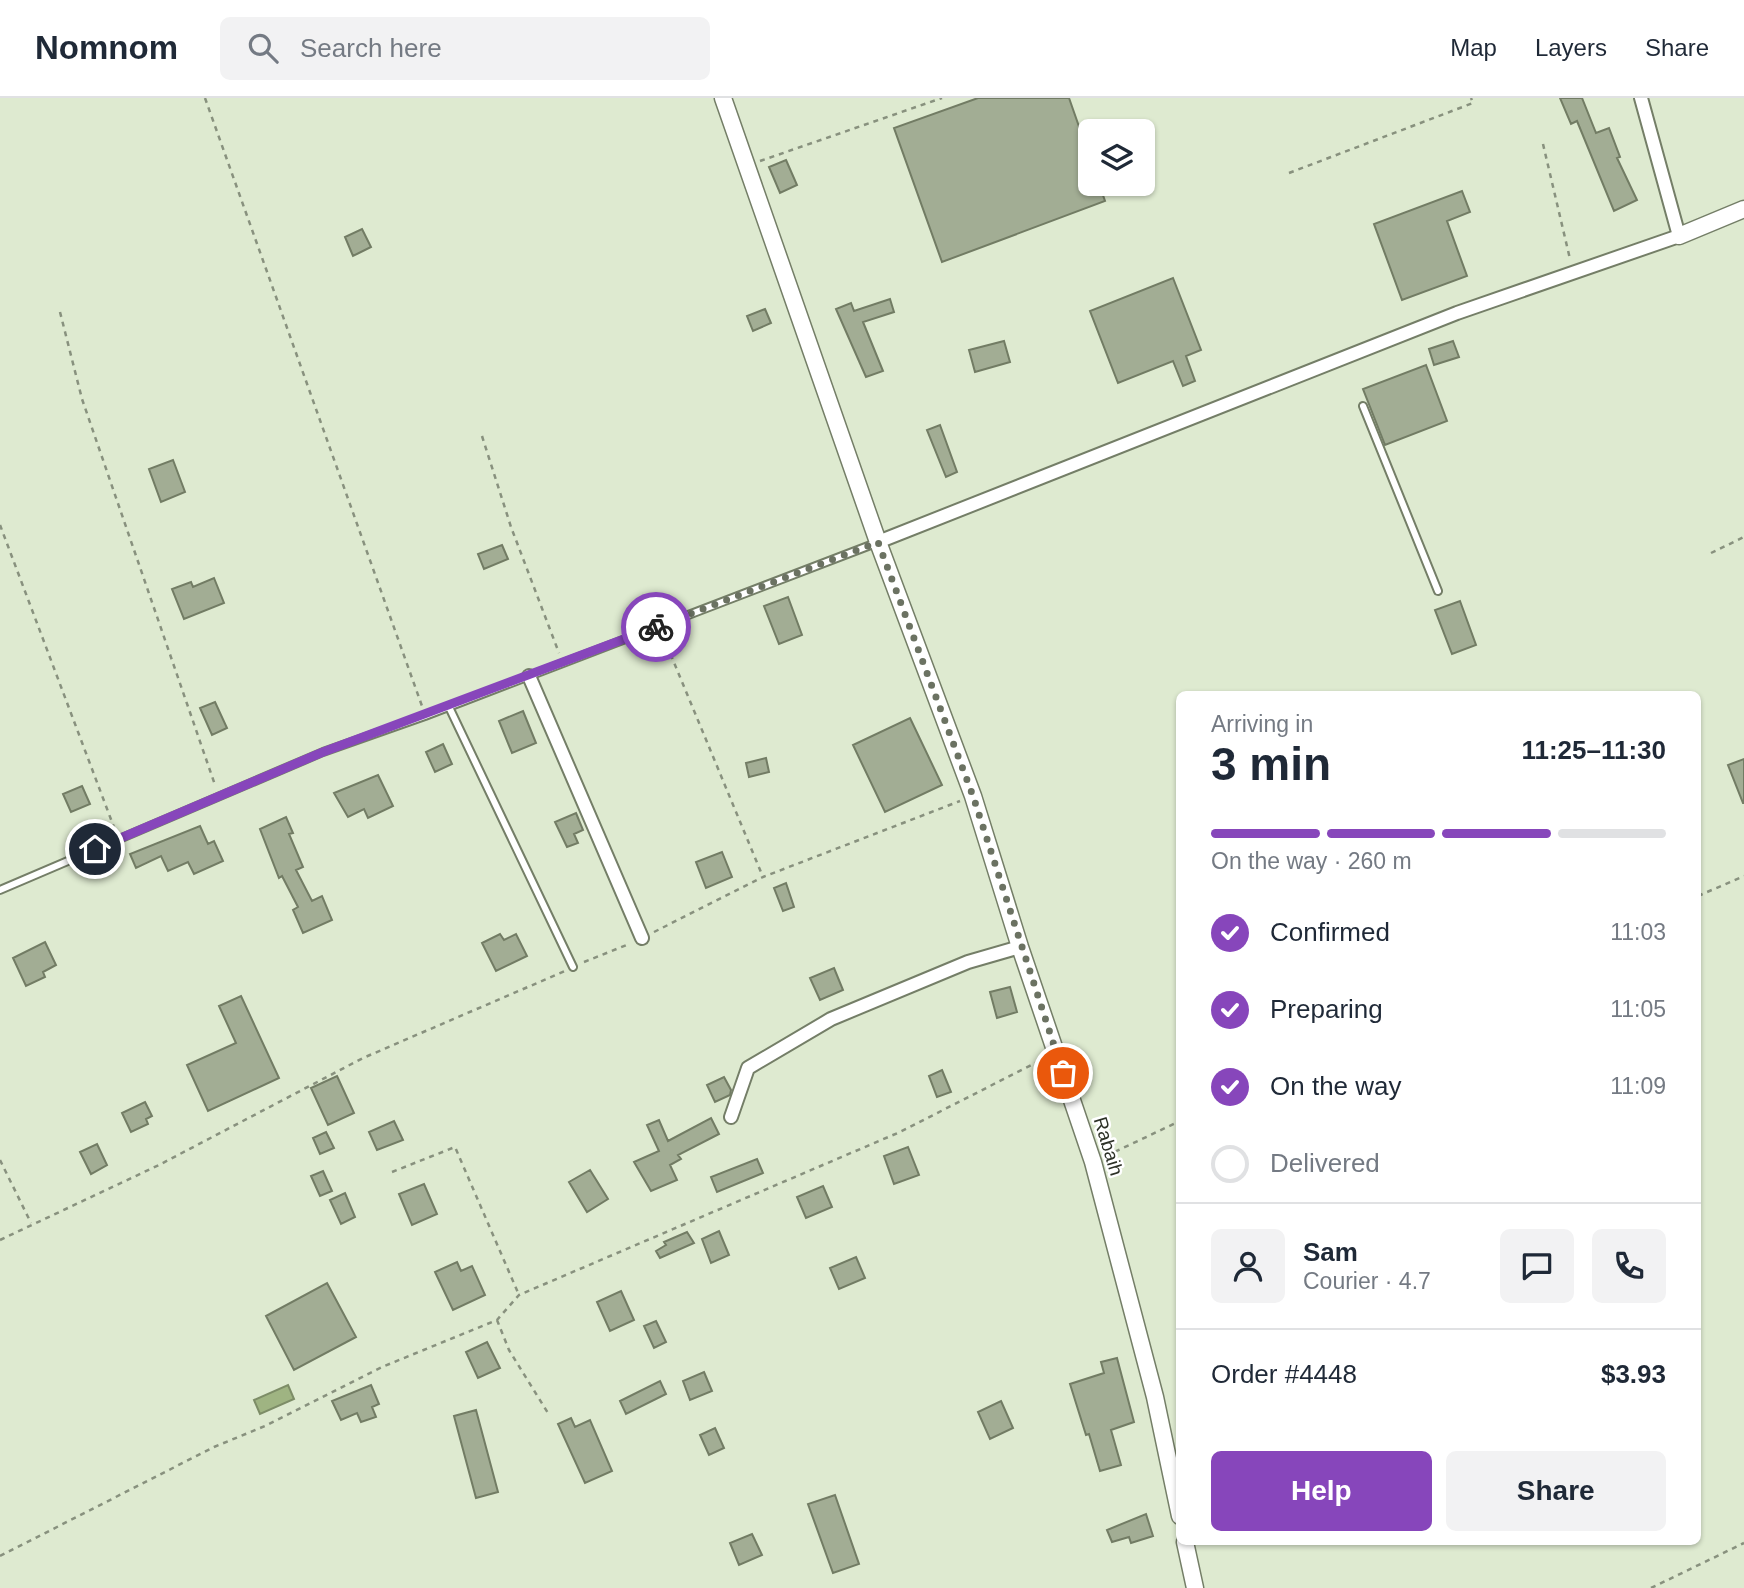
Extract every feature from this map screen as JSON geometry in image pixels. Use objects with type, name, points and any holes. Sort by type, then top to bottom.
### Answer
[{"type":"street","name":"Rabaih","points":[[723,98],[878,542],[973,796],[1020,947],[1093,1162],[1155,1397],[1176,1497]]},
{"type":"street","points":[[1641,98],[1679,236]]},
{"type":"street","points":[[878,542],[1457,313],[1679,236],[1744,209]]},
{"type":"street","points":[[529,676],[642,938]]},
{"type":"street","points":[[731,1117],[748,1069],[831,1019],[968,962],[1020,947]]},
{"type":"street","points":[[1186,1545],[1195,1588]]},
{"type":"lane","points":[[1363,406],[1437,591]]},
{"type":"lane","points":[[0,890],[323,752],[425,716],[878,542]]},
{"type":"lane","points":[[449,706],[573,967]]},
{"type":"path","points":[[205,98],[425,716]]},
{"type":"path","points":[[745,166],[942,98]]},
{"type":"path","points":[[1289,173],[1473,103],[1471,98]]},
{"type":"path","points":[[1543,145],[1574,272]]},
{"type":"path","points":[[60,312],[82,399],[218,795]]},
{"type":"path","points":[[482,436],[511,527],[563,662]]},
{"type":"path","points":[[0,525],[119,839]]},
{"type":"path","points":[[1711,553],[1744,537]]},
{"type":"path","points":[[659,626],[763,877]]},
{"type":"path","points":[[0,1240],[31,1223],[159,1165],[363,1058],[642,938],[763,877],[973,796]]},
{"type":"path","points":[[1701,895],[1744,876]]},
{"type":"path","points":[[0,1556],[214,1447],[265,1426],[382,1367],[497,1320],[519,1295],[900,1132],[1056,1052]]},
{"type":"path","points":[[1093,1162],[1176,1123]]},
{"type":"path","points":[[392,1172],[455,1147],[519,1295]]},
{"type":"path","points":[[0,1160],[31,1223]]},
{"type":"path","points":[[497,1320],[515,1360],[548,1413]]},
{"type":"path","points":[[1651,1588],[1744,1543]]},
{"type":"shaded area","points":[[288,1385],[294,1399],[260,1414],[254,1400]]},
{"type":"building","points":[[978,98],[1069,98],[1078,124],[1078,196],[1103,196],[1105,201],[942,262],[894,128]]},
{"type":"building","points":[[1560,98],[1582,98],[1596,133],[1609,128],[1620,157],[1617,158],[1637,200],[1614,211],[1577,121],[1571,124]]},
{"type":"building","points":[[786,160],[797,185],[780,193],[769,167]]},
{"type":"building","points":[[1462,191],[1470,212],[1447,221],[1467,276],[1402,300],[1374,224]]},
{"type":"building","points":[[362,229],[371,247],[353,256],[345,237]]},
{"type":"building","points":[[1173,278],[1201,350],[1186,356],[1195,381],[1183,386],[1173,361],[1118,383],[1090,311]]},
{"type":"building","points":[[890,299],[894,312],[863,322],[883,371],[866,377],[836,309],[851,303],[854,311]]},
{"type":"building","points":[[765,309],[771,323],[753,331],[747,316]]},
{"type":"building","points":[[1004,341],[1010,362],[975,372],[969,350]]},
{"type":"building","points":[[1453,341],[1459,357],[1434,365],[1429,349]]},
{"type":"building","points":[[1426,365],[1447,421],[1385,445],[1363,389]]},
{"type":"building","points":[[940,425],[957,472],[946,477],[927,430]]},
{"type":"building","points":[[173,460],[185,492],[161,502],[149,469]]},
{"type":"building","points":[[502,545],[508,559],[484,569],[478,554]]},
{"type":"building","points":[[214,578],[224,603],[184,619],[172,589],[191,582],[193,587]]},
{"type":"building","points":[[788,597],[802,635],[779,644],[764,606]]},
{"type":"building","points":[[1460,601],[1476,645],[1452,654],[1435,610]]},
{"type":"building","points":[[215,702],[227,728],[212,735],[200,708]]},
{"type":"building","points":[[523,711],[536,743],[512,753],[499,721]]},
{"type":"building","points":[[910,718],[942,785],[885,812],[853,745]]},
{"type":"building","points":[[443,744],[452,764],[435,772],[426,752]]},
{"type":"building","points":[[766,758],[769,772],[749,777],[746,763]]},
{"type":"building","points":[[1744,759],[1744,803],[1743,803],[1728,765]]},
{"type":"building","points":[[378,775],[393,806],[368,818],[364,809],[348,817],[334,793]]},
{"type":"building","points":[[82,786],[90,804],[71,812],[63,794]]},
{"type":"building","points":[[576,813],[583,830],[574,834],[578,843],[567,847],[555,822]]},
{"type":"building","points":[[286,817],[293,833],[289,834],[303,867],[296,870],[312,901],[322,896],[332,920],[303,933],[293,910],[298,907],[282,876],[279,878],[260,829]]},
{"type":"building","points":[[200,826],[208,844],[214,841],[223,861],[194,874],[188,862],[168,871],[161,856],[136,868],[130,854]]},
{"type":"building","points":[[722,852],[732,877],[706,888],[696,862]]},
{"type":"building","points":[[786,883],[794,907],[783,911],[774,888]]},
{"type":"building","points":[[500,934],[504,940],[516,934],[527,956],[496,971],[482,943]]},
{"type":"building","points":[[45,942],[56,965],[43,972],[45,977],[26,986],[13,958]]},
{"type":"building","points":[[834,968],[843,990],[820,1000],[810,978]]},
{"type":"building","points":[[1010,987],[1017,1012],[997,1018],[990,992]]},
{"type":"building","points":[[241,996],[279,1078],[208,1111],[187,1065],[236,1043],[219,1006]]},
{"type":"building","points":[[942,1070],[951,1092],[937,1097],[929,1076]]},
{"type":"building","points":[[337,1076],[354,1113],[328,1125],[311,1088]]},
{"type":"building","points":[[724,1077],[731,1090],[730,1095],[715,1102],[707,1085]]},
{"type":"building","points":[[145,1102],[152,1116],[146,1119],[148,1124],[131,1132],[122,1113]]},
{"type":"building","points":[[711,1118],[719,1134],[678,1155],[681,1159],[670,1165],[677,1180],[651,1191],[634,1162],[659,1151],[647,1125],[659,1120],[668,1141]]},
{"type":"building","points":[[394,1121],[403,1140],[377,1150],[369,1132]]},
{"type":"building","points":[[326,1132],[334,1148],[320,1154],[313,1138]]},
{"type":"building","points":[[97,1144],[107,1165],[91,1174],[80,1152]]},
{"type":"building","points":[[908,1147],[919,1175],[894,1184],[884,1156]]},
{"type":"building","points":[[757,1159],[763,1173],[717,1192],[711,1177]]},
{"type":"building","points":[[590,1170],[608,1199],[587,1212],[569,1182]]},
{"type":"building","points":[[323,1171],[332,1191],[320,1196],[311,1176]]},
{"type":"building","points":[[424,1184],[437,1214],[412,1225],[399,1194]]},
{"type":"building","points":[[823,1186],[832,1207],[806,1218],[797,1197]]},
{"type":"building","points":[[345,1193],[355,1217],[341,1224],[330,1200]]},
{"type":"building","points":[[719,1231],[729,1255],[711,1263],[702,1239]]},
{"type":"building","points":[[687,1232],[694,1243],[660,1258],[656,1251],[666,1245],[664,1242]]},
{"type":"building","points":[[856,1257],[865,1278],[839,1289],[830,1268]]},
{"type":"building","points":[[457,1262],[461,1271],[472,1266],[485,1295],[453,1310],[435,1272]]},
{"type":"building","points":[[327,1283],[356,1337],[294,1370],[266,1316]]},
{"type":"building","points":[[621,1291],[634,1320],[610,1331],[597,1302]]},
{"type":"building","points":[[656,1321],[666,1342],[654,1348],[644,1326]]},
{"type":"building","points":[[487,1342],[500,1368],[478,1378],[466,1352]]},
{"type":"building","points":[[1117,1358],[1134,1422],[1111,1430],[1121,1465],[1100,1471],[1070,1384],[1104,1373],[1101,1362]]},
{"type":"building","points":[[704,1372],[712,1391],[690,1400],[683,1381]]},
{"type":"building","points":[[660,1381],[666,1394],[626,1414],[620,1401]]},
{"type":"building","points":[[371,1385],[379,1404],[372,1407],[376,1417],[361,1422],[357,1413],[341,1420],[332,1401]]},
{"type":"building","points":[[1001,1401],[1013,1428],[990,1439],[978,1412]]},
{"type":"building","points":[[476,1410],[498,1492],[476,1498],[454,1416]]},
{"type":"building","points":[[571,1418],[575,1427],[590,1420],[612,1471],[585,1483],[558,1424]]},
{"type":"building","points":[[715,1428],[724,1448],[709,1455],[700,1435]]},
{"type":"building","points":[[835,1495],[859,1564],[833,1573],[808,1504]]},
{"type":"building","points":[[1146,1514],[1153,1536],[1131,1543],[1129,1537],[1112,1542],[1107,1530]]},
{"type":"building","points":[[752,1534],[762,1555],[739,1565],[730,1543]]},
{"type":"way so far","points":[[656,627],[878,542],[973,796],[1063,1073]]},
{"type":"route","points":[[95,849],[323,752],[425,716],[656,627]]}]
